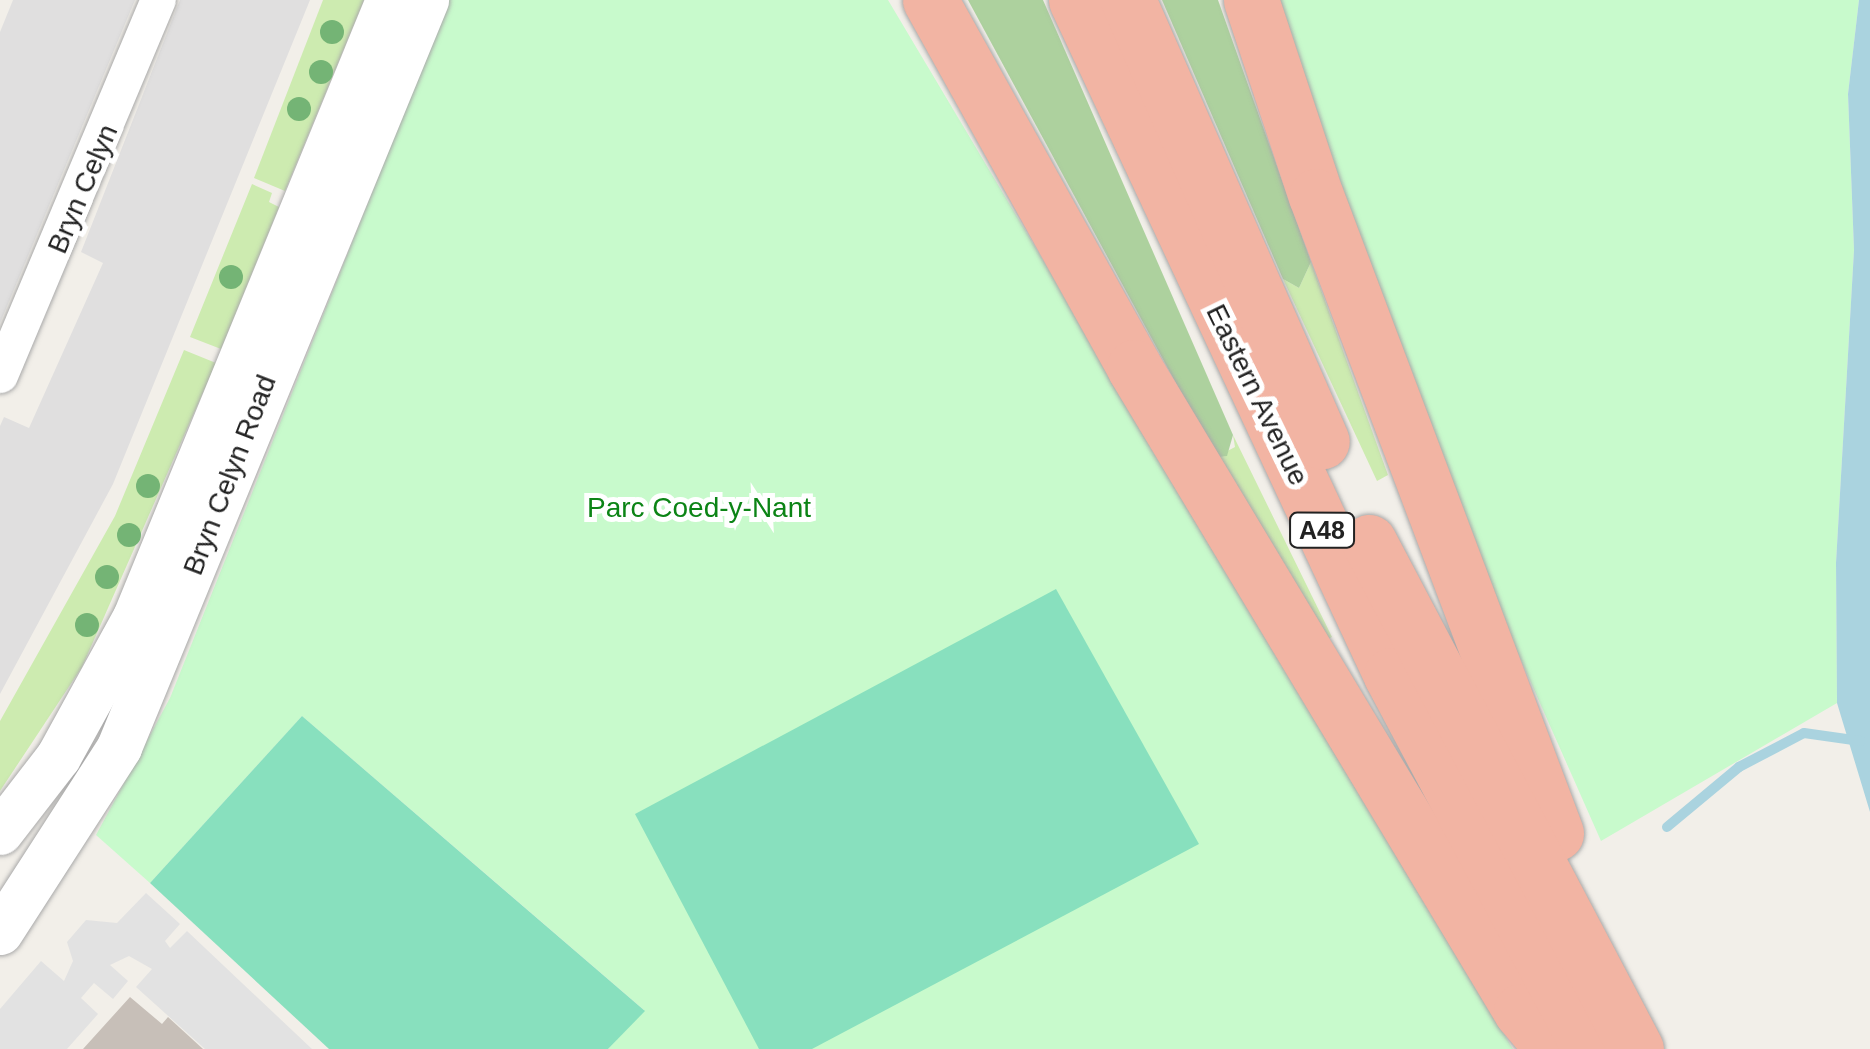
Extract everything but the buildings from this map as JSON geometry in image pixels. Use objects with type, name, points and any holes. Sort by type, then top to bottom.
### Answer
[{"type":"highway","points":[[930,0],[1154,400],[1521,1011],[1552,1049]]},
{"type":"highway","name":"Eastern Avenue","points":[[1076,0],[1392,675],[1590,1049]]},
{"type":"highway","name":"Eastern Avenue","points":[[1128,0],[1219,222],[1382,570],[1639,1049]]},
{"type":"highway","points":[[1251,0],[1498,686],[1639,1049]]},
{"type":"street","name":"Bryn Celyn","points":[[0,374],[158,0]]},
{"type":"street","name":"Bryn Celyn Road","points":[[0,832],[58,757],[135,617],[388,0]]},
{"type":"street","name":"Bryn Celyn Road","points":[[1,926],[119,747],[426,0]]},
{"type":"shaded area","points":[[13,0],[135,0],[0,323],[0,32]]},
{"type":"shaded area","points":[[180,0],[310,0],[113,484],[0,694],[0,426],[4,417],[29,428],[103,263],[81,252]]},
{"type":"shaded area","points":[[146,893],[180,924],[165,941],[170,948],[187,931],[312,1049],[205,1049],[136,987],[152,969],[129,956],[110,965],[128,981],[113,999],[94,983],[81,998],[98,1014],[67,1049],[0,1049],[0,1009],[41,961],[64,981],[73,961],[67,942],[86,920],[117,923]]},
{"type":"green space","points":[[323,0],[364,0],[285,191],[254,178]]},
{"type":"green space","name":"Parc Coed-y-Nant","points":[[449,0],[888,0],[1513,1049],[608,1049],[644,1010],[302,716],[150,883],[96,835],[170,698]]},
{"type":"green space","points":[[968,0],[1043,0],[1233,435],[1227,456],[1216,457]]},
{"type":"green space","points":[[1162,0],[1218,0],[1311,262],[1299,288],[1283,279]]},
{"type":"green space","points":[[1274,0],[1859,0],[1848,94],[1854,250],[1836,563],[1837,703],[1601,841],[1474,554]]},
{"type":"green space","points":[[252,184],[272,193],[269,202],[279,207],[221,349],[190,337]]},
{"type":"green space","points":[[1311,262],[1388,475],[1377,481],[1283,279],[1299,288]]},
{"type":"green space","points":[[184,350],[216,363],[82,667],[0,791],[0,721],[115,516]]},
{"type":"green space","points":[[1233,435],[1332,637],[1326,640],[1216,457],[1235,447]]},
{"type":"green space","points":[[1056,589],[1199,844],[812,1049],[759,1049],[635,814]]},
{"type":"green space","points":[[302,716],[645,1011],[608,1049],[329,1049],[150,883]]},
{"type":"water","points":[[1859,0],[1870,0],[1870,812],[1837,703],[1836,563],[1854,250],[1848,94]]},
{"type":"waterway","points":[[1667,827],[1739,767],[1804,733],[1860,741]]}]
